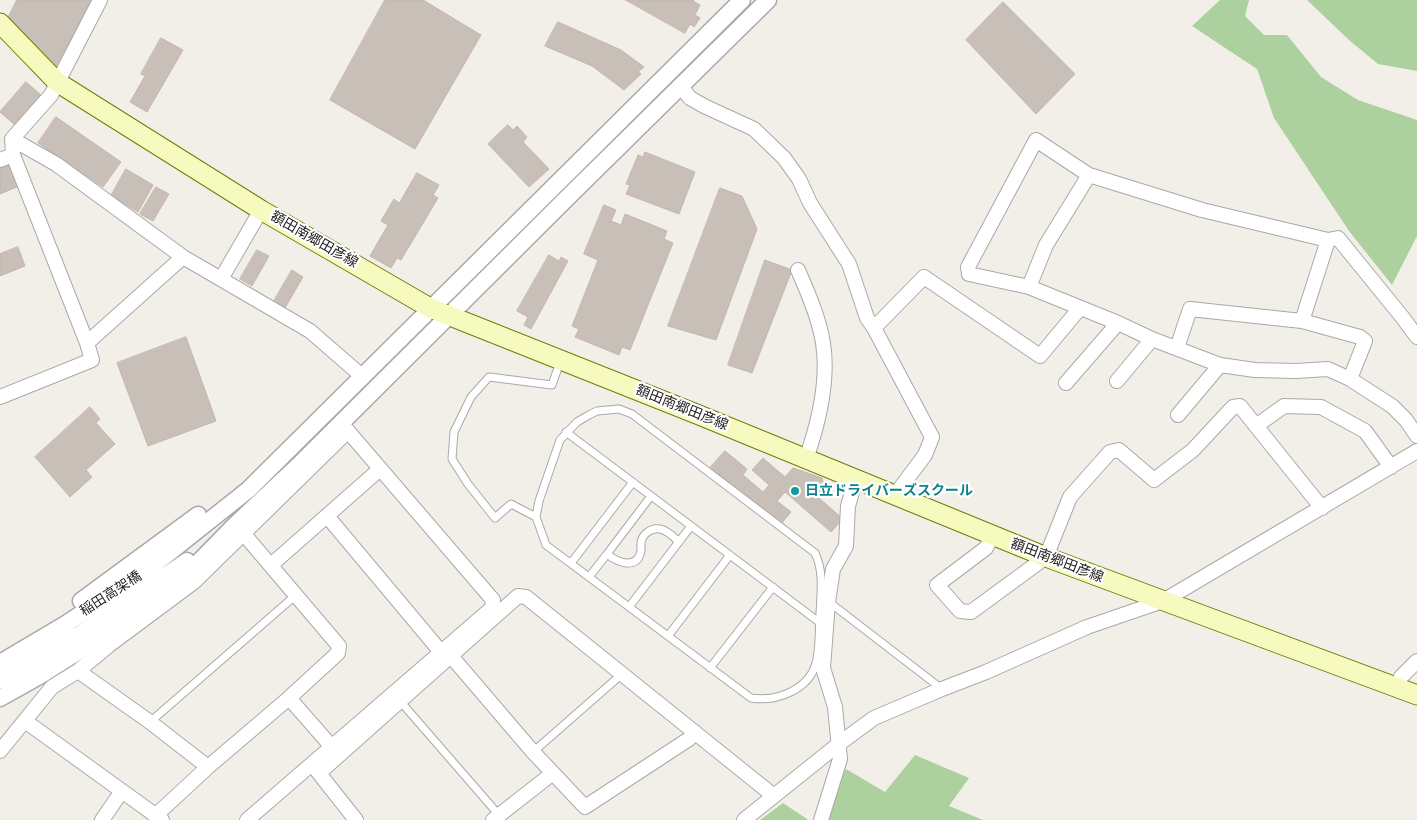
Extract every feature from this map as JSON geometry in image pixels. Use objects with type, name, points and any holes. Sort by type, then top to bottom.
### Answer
[{"type":"main road","name":"額田南郷田彦線","points":[[0,23],[57,82],[261,210],[430,308],[806,458],[1046,557],[1396,688],[1417,694]]},
{"type":"street","points":[[0,397],[92,360],[87,343],[6,157],[12,140],[51,95],[100,0]]},
{"type":"street","points":[[0,650],[70,609],[224,495],[281,458],[741,0],[754,15]]},
{"type":"street","points":[[0,751],[52,687],[78,671],[194,582],[239,529],[301,463],[345,427],[451,315],[768,0]]},
{"type":"street","points":[[681,87],[690,98],[754,129],[784,158],[849,264],[867,318],[932,437],[925,455],[895,495]]},
{"type":"street","points":[[12,140],[56,164],[183,257],[310,332],[362,377]]},
{"type":"street","points":[[1417,337],[1404,318],[1338,238],[1328,240],[1202,210],[1089,175],[1036,140],[968,267],[969,274],[1029,287],[1220,365],[1255,370],[1296,371],[1328,369],[1350,379],[1392,406],[1406,420],[1417,436]]},
{"type":"street","points":[[1029,287],[1046,246],[1089,175]]},
{"type":"street","points":[[221,279],[261,210]]},
{"type":"street","points":[[1302,321],[1328,240]]},
{"type":"street","points":[[87,343],[183,257]]},
{"type":"street","points":[[798,270],[823,341],[825,366],[817,426],[806,458]]},
{"type":"street","points":[[874,328],[924,277],[1040,356],[1080,308]]},
{"type":"street","points":[[1177,348],[1190,309],[1302,321],[1360,337],[1365,341],[1350,379]]},
{"type":"street","points":[[1066,383],[1118,323]]},
{"type":"street","points":[[1116,381],[1152,338]]},
{"type":"street","points":[[1178,415],[1220,365]]},
{"type":"street","points":[[993,536],[986,548],[937,585],[960,611],[970,612],[1046,557],[1070,497],[1110,452],[1119,450],[1154,480],[1193,450],[1233,407],[1240,406],[1322,508]]},
{"type":"street","points":[[1256,426],[1284,406],[1321,407],[1365,431],[1390,467]]},
{"type":"street","points":[[246,820],[315,769],[400,701],[492,608],[493,600],[345,427]]},
{"type":"street","points":[[744,820],[874,718],[1087,628],[1163,601],[1417,451]]},
{"type":"street","name":"稲田高架橋","points":[[0,663],[58,629],[146,571],[248,490],[281,458]]},
{"type":"street","points":[[271,565],[380,469]]},
{"type":"street","points":[[821,820],[840,759],[840,743],[835,707],[824,668],[828,602],[833,569],[846,546],[848,506],[856,479]]},
{"type":"street","points":[[327,516],[446,654],[585,807],[688,739],[694,732]]},
{"type":"street","points":[[25,721],[158,818],[208,767],[289,698],[338,653],[339,646],[239,529]]},
{"type":"street","points":[[0,698],[128,620],[239,529]]},
{"type":"street","name":"稲田高架橋","points":[[0,680],[78,636],[187,561],[239,529]]},
{"type":"street","points":[[315,769],[331,746],[518,596],[526,597],[774,796]]},
{"type":"street","points":[[1396,688],[1401,677],[1417,661]]},
{"type":"street","points":[[78,671],[150,722],[208,767]]},
{"type":"street","points":[[289,698],[331,746]]},
{"type":"street","points":[[315,769],[356,820]]},
{"type":"street","points":[[496,818],[553,773]]},
{"type":"street","points":[[102,820],[122,792]]},
{"type":"lane","points":[[536,517],[511,504],[495,518],[468,484],[452,459],[454,432],[471,398],[489,377],[552,385],[561,359]]},
{"type":"lane","points":[[619,409],[632,414],[815,553],[820,570],[821,592],[816,664],[805,683],[791,692],[769,699],[751,698],[546,544],[536,517],[539,501],[560,440],[566,432],[577,422],[597,411],[619,409]]},
{"type":"lane","points":[[566,432],[819,622]]},
{"type":"lane","points":[[571,563],[633,482]]},
{"type":"lane","points":[[589,577],[651,496]]},
{"type":"lane","points":[[629,607],[692,526]]},
{"type":"lane","points":[[607,554],[619,562],[626,564],[633,562],[638,558],[642,550],[641,542],[644,535],[652,529],[658,528],[665,531],[679,542]]},
{"type":"lane","points":[[668,636],[730,555]]},
{"type":"lane","points":[[710,668],[773,587]]},
{"type":"lane","points":[[150,722],[296,595]]},
{"type":"lane","points":[[828,602],[942,689]]},
{"type":"lane","points":[[534,752],[622,674]]},
{"type":"lane","points":[[400,701],[496,818]]},
{"type":"green space","points":[[1220,0],[1249,0],[1245,16],[1264,35],[1287,35],[1321,77],[1358,100],[1417,120],[1417,236],[1392,285],[1349,231],[1274,118],[1257,69],[1192,26]]},
{"type":"green space","points":[[1307,0],[1417,0],[1417,71],[1378,64],[1349,40]]},
{"type":"green space","points":[[915,755],[969,778],[949,806],[983,820],[826,820],[838,784],[846,769],[885,792]]},
{"type":"green space","points":[[783,803],[807,819],[807,820],[760,820]]},
{"type":"building","points":[[17,0],[96,0],[59,68],[8,18]]},
{"type":"building","points":[[385,0],[423,0],[481,35],[415,149],[330,100]]},
{"type":"building","points":[[626,0],[694,0],[700,5],[695,15],[700,18],[694,27],[690,24],[685,33]]},
{"type":"building","points":[[1003,2],[1075,74],[1036,114],[966,40]]},
{"type":"building","points":[[558,22],[621,50],[644,67],[638,72],[641,74],[624,90],[592,66],[545,46]]},
{"type":"building","points":[[161,38],[183,50],[147,112],[130,102],[145,76],[141,74]]},
{"type":"building","points":[[26,82],[42,96],[16,126],[0,112]]},
{"type":"building","points":[[56,117],[121,162],[103,187],[38,143]]},
{"type":"building","points":[[508,125],[513,130],[517,126],[527,137],[523,142],[549,169],[529,187],[488,144]]},
{"type":"building","points":[[645,152],[695,172],[679,214],[626,194],[630,185],[626,184],[638,155],[643,157]]},
{"type":"building","points":[[10,162],[19,186],[0,194],[0,166]]},
{"type":"building","points":[[126,169],[153,185],[138,212],[111,196]]},
{"type":"building","points":[[417,173],[439,185],[433,195],[438,198],[401,260],[397,258],[391,268],[370,256],[388,225],[381,221],[394,199],[399,203]]},
{"type":"building","points":[[156,187],[169,194],[153,221],[140,214]]},
{"type":"building","points":[[720,188],[742,196],[757,229],[716,340],[668,326]]},
{"type":"building","points":[[604,205],[616,210],[611,221],[621,225],[625,214],[667,231],[664,239],[673,243],[630,350],[622,347],[619,355],[575,337],[579,329],[572,326],[598,260],[584,254]]},
{"type":"building","points":[[18,247],[25,266],[0,276],[0,254]]},
{"type":"building","points":[[257,250],[269,256],[252,286],[240,279]]},
{"type":"building","points":[[549,255],[559,261],[561,257],[568,261],[531,329],[524,325],[528,317],[517,311]]},
{"type":"building","points":[[765,260],[792,270],[752,373],[728,365]]},
{"type":"building","points":[[292,270],[303,277],[285,308],[274,301]]},
{"type":"building","points":[[186,337],[216,421],[148,446],[117,363]]},
{"type":"building","points":[[90,407],[100,419],[96,423],[115,444],[86,470],[92,477],[70,497],[35,457]]},
{"type":"building","name":"日立ドライバーズスクール","points":[[725,451],[747,469],[743,475],[763,492],[769,485],[752,470],[763,458],[785,477],[793,468],[822,478],[826,491],[819,498],[843,519],[831,532],[785,492],[777,501],[791,512],[781,524],[710,468]]},
{"type":"place","name":"日立ドライバーズスクール","points":[[795,491]]}]
